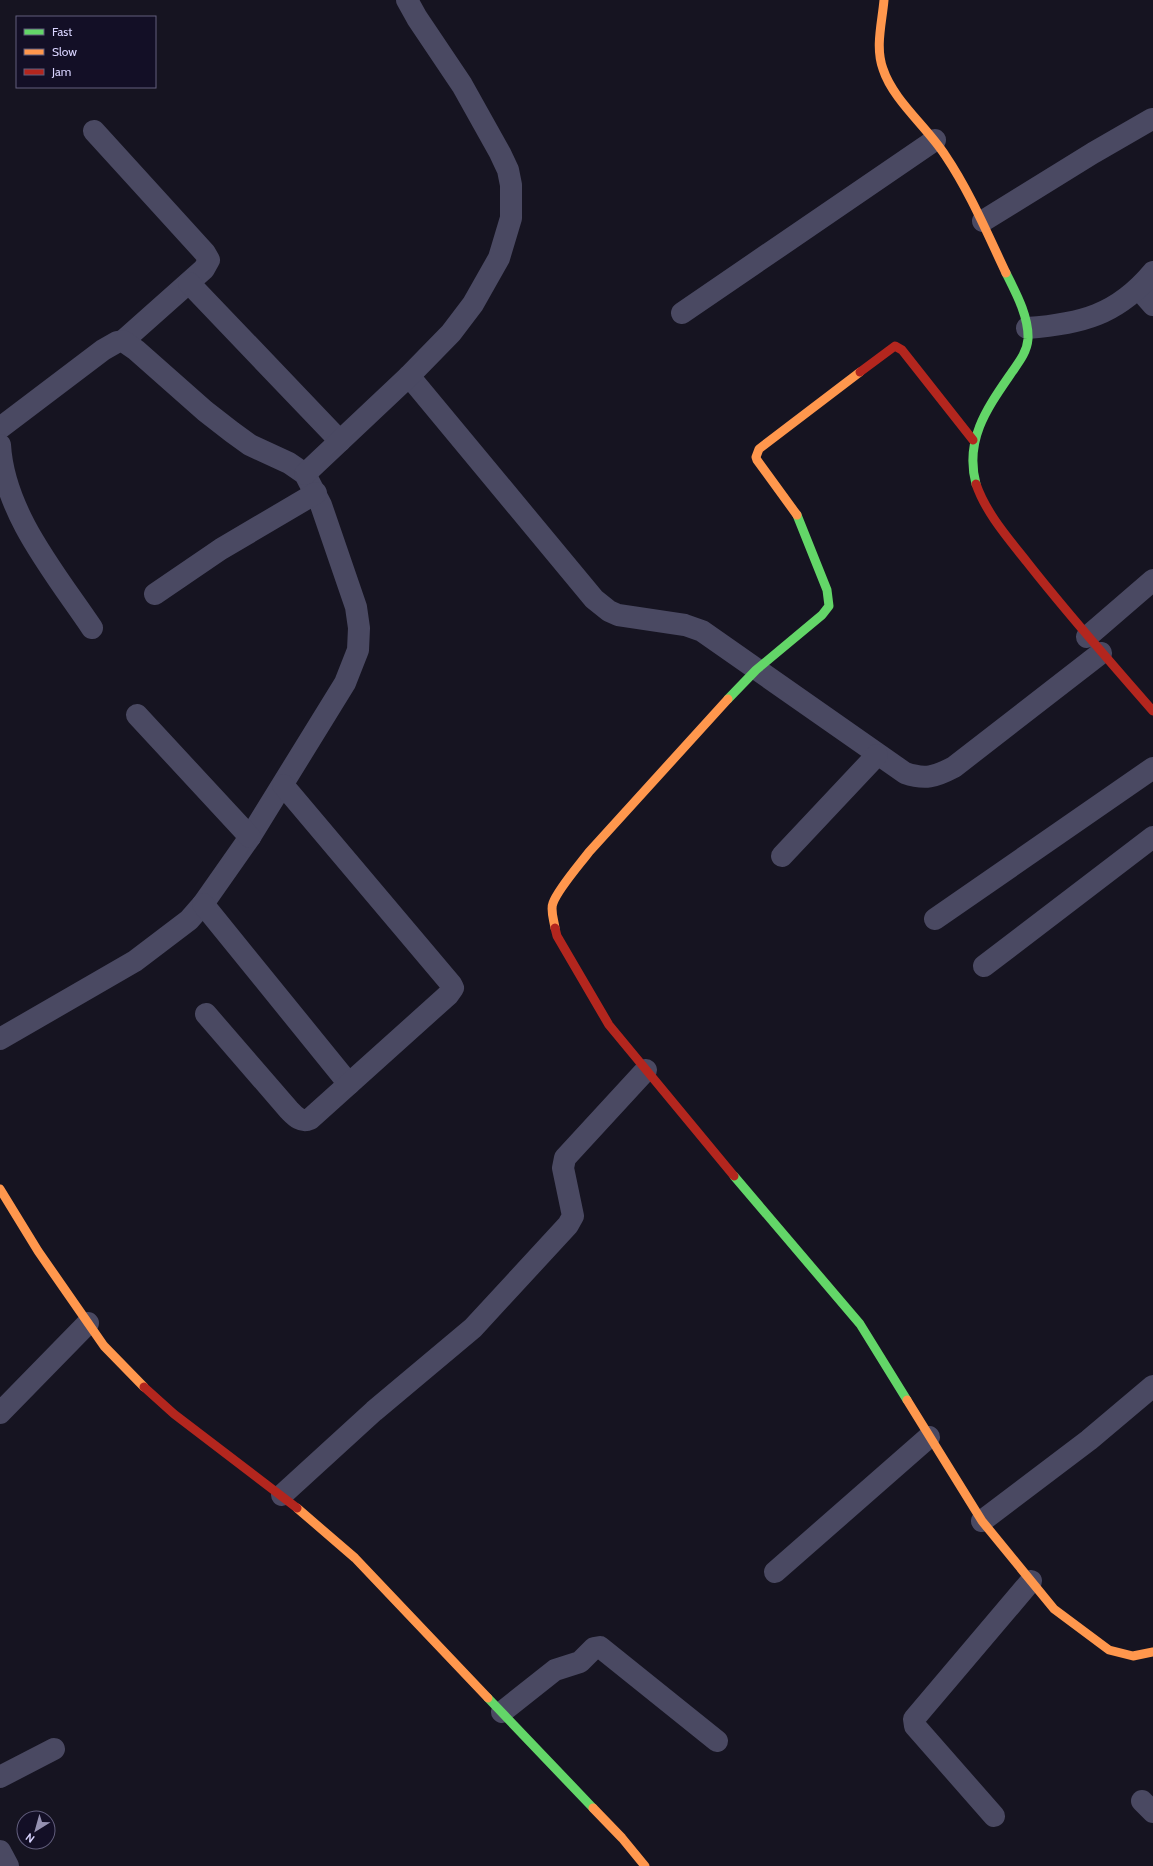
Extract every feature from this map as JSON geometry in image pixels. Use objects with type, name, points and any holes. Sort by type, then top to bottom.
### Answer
[{"type":"street","points":[[305,474],[409,376],[458,324],[488,278],[499,258],[511,218],[512,200],[508,170],[500,153],[462,86],[417,18],[407,0]]},
{"type":"street","points":[[884,0],[879,44],[883,70],[893,88],[935,140],[962,182],[983,221],[1014,290],[1029,337],[1022,358],[992,403],[973,440],[971,467],[975,484],[996,522],[1094,645],[1153,711]]},
{"type":"street","points":[[983,221],[1093,153],[1152,119]]},
{"type":"street","points":[[0,428],[103,350],[117,342],[123,341],[208,265],[209,260],[204,253],[94,131]]},
{"type":"street","points":[[682,313],[935,140]]},
{"type":"street","points":[[1027,328],[1057,326],[1095,316],[1146,297],[1153,272]]},
{"type":"street","points":[[189,283],[340,441]]},
{"type":"street","points":[[0,1039],[135,961],[174,933],[189,920],[203,904],[250,838],[345,683],[358,650],[359,628],[356,607],[316,493],[305,474],[289,463],[250,445],[232,432],[205,411],[136,350],[123,341]]},
{"type":"street","points":[[973,440],[902,350],[897,346],[890,348],[759,449],[756,457],[757,460],[795,511],[826,590],[829,602],[826,610],[756,670],[720,707],[589,852],[572,874],[553,903],[552,910],[557,936],[609,1025],[860,1324],[982,1521],[1054,1609],[1109,1650],[1133,1656],[1153,1652]]},
{"type":"street","points":[[409,376],[602,606],[618,615],[685,625],[702,631],[876,755],[905,773],[917,777],[928,777],[942,773],[954,767],[1094,645],[1153,580]]},
{"type":"street","points":[[0,445],[6,485],[17,511],[32,538],[92,628]]},
{"type":"street","points":[[155,594],[221,549],[316,493]]},
{"type":"street","points":[[137,715],[250,838]]},
{"type":"street","points":[[782,856],[876,755]]},
{"type":"street","points":[[935,919],[1153,768]]},
{"type":"street","points":[[206,1014],[289,1110],[302,1120],[310,1119],[448,995],[452,986],[283,785]]},
{"type":"street","points":[[984,966],[1153,837]]},
{"type":"street","points":[[203,904],[349,1084]]},
{"type":"street","points":[[282,1495],[374,1411],[473,1328],[568,1225],[573,1216],[562,1168],[565,1158],[646,1070]]},
{"type":"street","points":[[0,1189],[38,1251],[104,1346],[133,1376],[174,1414],[282,1495],[355,1558],[622,1838],[645,1866]]},
{"type":"street","points":[[0,1412],[88,1323]]},
{"type":"street","points":[[982,1521],[1089,1440],[1153,1386]]},
{"type":"street","points":[[775,1572],[929,1437]]},
{"type":"street","points":[[994,1816],[915,1726],[914,1718],[1031,1581]]},
{"type":"street","points":[[502,1712],[554,1670],[580,1662],[594,1648],[600,1647],[717,1741]]},
{"type":"street","points":[[0,1777],[54,1749]]},
{"type":"street","points":[[0,1851],[8,1866]]},
{"type":"traffic: fast","points":[[976,484],[973,468],[973,452],[980,424],[1022,357],[1028,339],[1028,331],[1024,314],[1018,297],[1006,273]]},
{"type":"traffic: fast","points":[[728,699],[756,670],[822,615],[829,606],[827,590],[797,515]]},
{"type":"traffic: fast","points":[[734,1176],[860,1324],[907,1400]]},
{"type":"traffic: fast","points":[[488,1698],[593,1808]]},
{"type":"traffic: slow","points":[[884,0],[879,44],[883,69],[894,92],[938,145],[954,169],[978,213],[1006,273]]},
{"type":"traffic: slow","points":[[797,515],[757,460],[756,457],[759,449],[860,372]]},
{"type":"traffic: slow","points":[[555,928],[552,906],[559,891],[589,852],[728,699]]},
{"type":"traffic: slow","points":[[0,1189],[38,1251],[104,1346],[144,1387]]},
{"type":"traffic: slow","points":[[907,1400],[982,1521],[1054,1609],[1109,1650],[1133,1656],[1153,1652]]},
{"type":"traffic: slow","points":[[297,1508],[355,1558],[488,1698]]},
{"type":"traffic: slow","points":[[593,1808],[622,1838],[645,1866]]},
{"type":"traffic: jam","points":[[860,372],[895,346],[902,350],[973,440]]},
{"type":"traffic: jam","points":[[976,484],[980,495],[998,525],[1012,544],[1073,619],[1153,711]]},
{"type":"traffic: jam","points":[[555,928],[557,936],[609,1025],[734,1176]]},
{"type":"traffic: jam","points":[[144,1387],[174,1414],[297,1508]]}]
